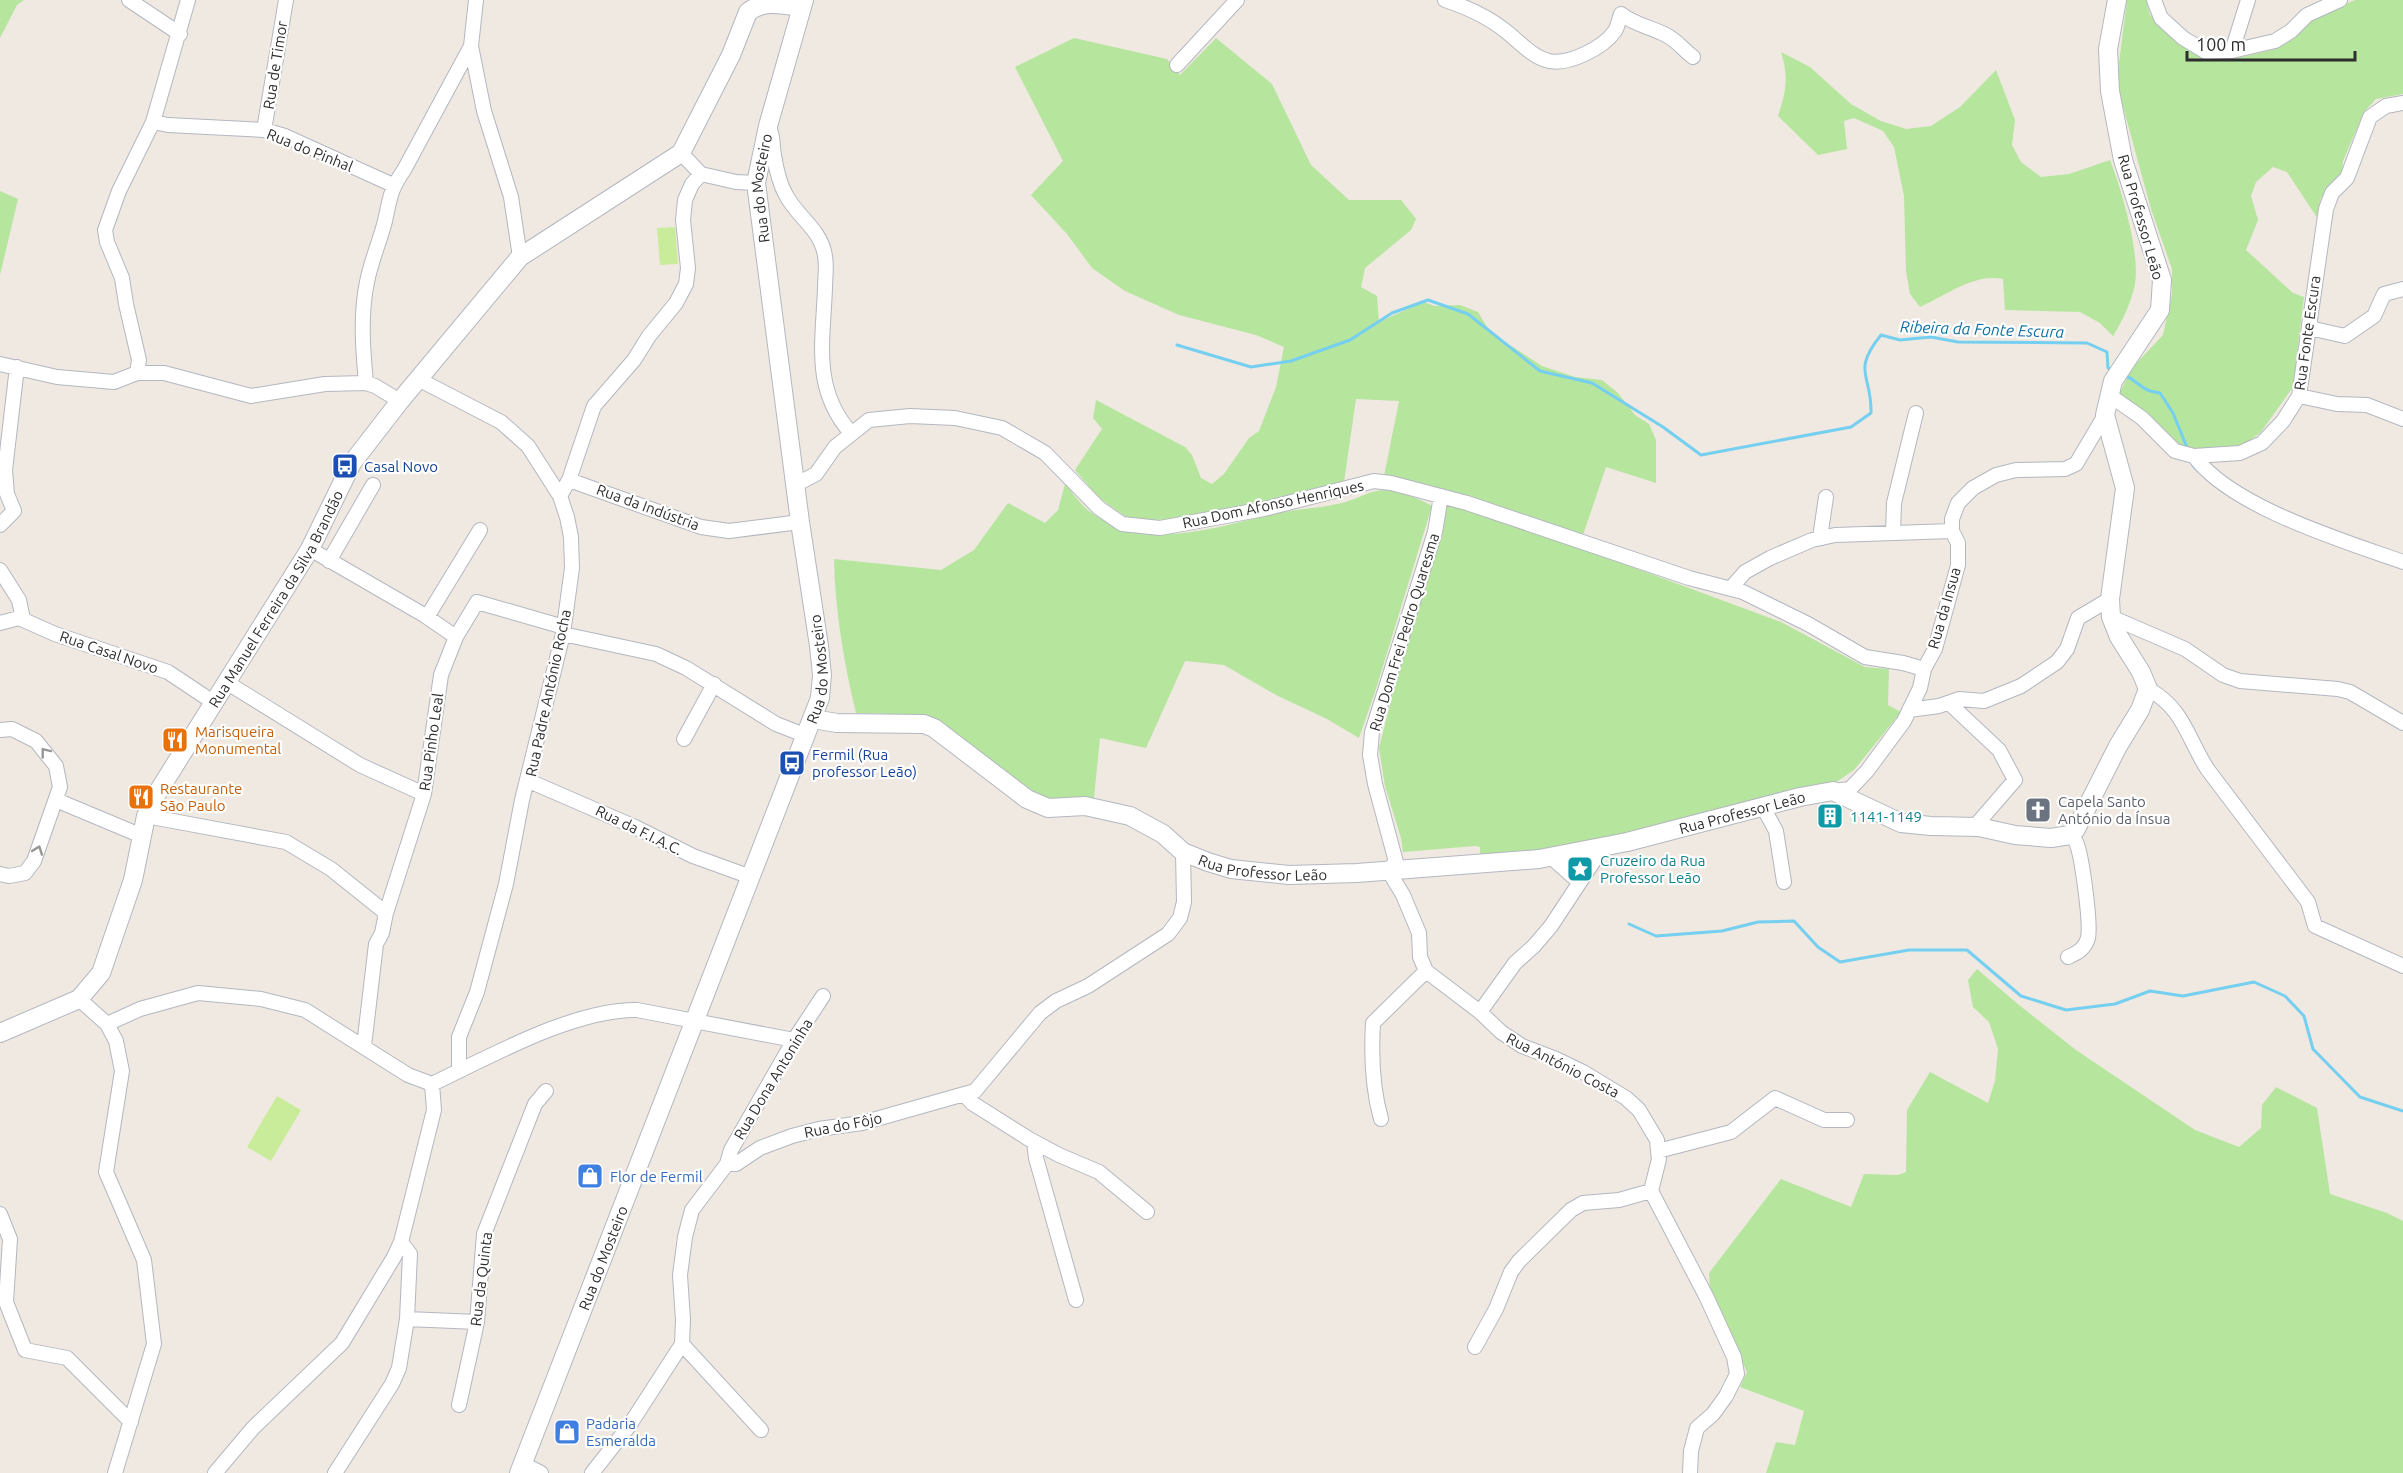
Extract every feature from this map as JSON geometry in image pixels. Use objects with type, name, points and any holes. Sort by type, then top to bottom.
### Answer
[{"type":"main road","name":"Rua Professor Leão","points":[[2111,608],[2125,488],[2105,415],[2111,388],[2160,310],[2162,280],[2123,160],[2110,91],[2108,49],[2117,0]]},
{"type":"main road","points":[[681,153],[731,55],[748,12],[758,3],[765,1],[802,4]]},
{"type":"main road","name":"Rua do Mosteiro","points":[[521,1469],[820,698],[822,675],[756,183],[768,126],[802,4]]},
{"type":"main road","name":"Rua Manuel Ferreira da Silva Brandão","points":[[0,1033],[79,999],[100,974],[133,880],[146,816],[156,795],[310,549],[352,464],[400,401],[520,257],[681,153]]},
{"type":"main road","points":[[1833,791],[1900,823],[1979,827],[2051,838],[2070,835],[2076,829],[2118,746],[2140,710],[2148,690],[2141,672],[2119,637],[2111,608]]},
{"type":"main road","name":"Rua Professor Leão","points":[[810,727],[837,723],[924,724],[934,728],[1027,799],[1048,808],[1085,806],[1130,816],[1163,834],[1183,852],[1232,869],[1289,875],[1551,857],[1603,847],[1833,791]]},
{"type":"street","points":[[129,0],[180,34]]},
{"type":"street","points":[[137,373],[139,360],[122,278],[107,242],[105,230],[119,191],[153,122],[188,0]]},
{"type":"street","name":"Rua de Timor","points":[[264,130],[286,0]]},
{"type":"street","points":[[476,0],[471,46],[484,111],[511,197],[520,257]]},
{"type":"street","points":[[1177,65],[1237,0]]},
{"type":"street","points":[[1445,0],[1473,10],[1502,27],[1537,55],[1550,61],[1568,60],[1593,50],[1615,31],[1623,7]]},
{"type":"street","points":[[2154,0],[2161,18],[2183,38],[2206,52],[2232,51],[2275,41],[2291,31],[2307,15],[2340,0]]},
{"type":"street","points":[[2232,51],[2248,0]]},
{"type":"street","points":[[1623,7],[1630,21],[1663,33],[1680,43],[1684,51],[1693,57]]},
{"type":"street","points":[[366,383],[363,353],[364,298],[385,220],[388,200],[393,185],[404,170],[471,46]]},
{"type":"street","name":"Rua Fonte Escura","points":[[2189,456],[2240,453],[2262,443],[2283,421],[2299,396],[2326,209],[2332,193],[2347,178],[2370,117],[2386,106],[2403,103]]},
{"type":"street","name":"Rua do Pinhal","points":[[153,122],[168,125],[264,130],[285,136],[393,185]]},
{"type":"street","points":[[768,126],[772,134],[779,179],[786,196],[812,226],[825,255],[821,344],[823,378],[832,406],[851,433]]},
{"type":"street","points":[[681,153],[701,174],[735,182],[756,183]]},
{"type":"street","points":[[560,496],[569,480],[594,406],[634,360],[649,336],[676,303],[686,284],[688,268],[683,220],[686,200],[692,184],[701,174]]},
{"type":"street","points":[[2309,324],[2314,329],[2345,336],[2374,316],[2384,294],[2403,289]]},
{"type":"street","points":[[0,364],[57,377],[114,382],[137,373],[164,373],[251,396],[325,384],[366,383],[400,401]]},
{"type":"street","points":[[0,525],[14,511],[7,494],[5,470],[17,367]]},
{"type":"street","name":"Rua Padre António Rocha","points":[[418,379],[501,422],[528,446],[560,496],[572,537],[572,568],[564,631],[514,837],[506,884],[477,992],[459,1037],[459,1071]]},
{"type":"street","points":[[2111,388],[2175,451],[2189,456],[2227,488],[2269,510],[2344,542],[2403,562]]},
{"type":"street","points":[[2299,396],[2337,404],[2367,405],[2403,419]]},
{"type":"street","points":[[1893,534],[1894,503],[1916,413]]},
{"type":"street","name":"Rua da Insua","points":[[1833,791],[1850,789],[1891,739],[1910,710],[1920,688],[1924,669],[1935,649],[1958,566],[1958,543],[1952,531],[1952,519],[1958,502],[1972,488],[1996,475],[2016,470],[2065,469],[2076,464],[2105,415]]},
{"type":"street","name":"Rua Dom Afonso Henriques","points":[[795,485],[816,474],[835,447],[869,420],[910,416],[955,418],[1002,428],[1045,453],[1099,508],[1122,524],[1160,528],[1264,509],[1374,481],[1390,483],[1523,520],[1689,578],[1743,592],[1808,624],[1865,657],[1924,669]]},
{"type":"street","name":"Rua da Indústria","points":[[569,480],[701,527],[729,531],[800,522]]},
{"type":"street","points":[[328,561],[373,485]]},
{"type":"street","name":"Rua Dom Frei Pedro Quaresma","points":[[1388,870],[1396,862],[1373,774],[1370,755],[1372,732],[1435,532],[1442,496]]},
{"type":"street","points":[[1822,538],[1826,497]]},
{"type":"street","points":[[427,617],[480,530]]},
{"type":"street","points":[[1731,588],[1744,573],[1770,558],[1812,540],[1835,535],[1952,531]]},
{"type":"street","points":[[310,549],[427,617],[456,637]]},
{"type":"street","points":[[0,570],[19,600],[23,620],[19,618],[0,623]]},
{"type":"street","name":"Rua Pinho Leal","points":[[364,1046],[376,944],[382,933],[386,913],[424,794],[441,675],[456,637],[477,602],[564,631]]},
{"type":"street","points":[[1910,710],[1959,699],[1984,701],[2021,686],[2057,662],[2067,649],[2078,618],[2111,608],[2185,649],[2223,675],[2240,681],[2344,690],[2403,723]]},
{"type":"street","name":"Rua Casal Novo","points":[[23,620],[55,634],[168,672],[213,702]]},
{"type":"street","points":[[564,631],[656,654],[714,684],[776,724],[810,727]]},
{"type":"street","points":[[226,682],[360,765],[424,794]]},
{"type":"street","points":[[684,739],[714,684]]},
{"type":"street","points":[[2148,690],[2176,712],[2186,725],[2199,756],[2208,770],[2308,902],[2315,926],[2403,966]]},
{"type":"street","points":[[1949,703],[1999,750],[2015,780],[1976,825],[1962,827]]},
{"type":"street","points":[[0,730],[12,729],[36,741],[56,766],[60,787],[34,861],[25,873],[9,876],[0,874]]},
{"type":"street","name":"Rua da F.I.A.C.","points":[[529,781],[635,827],[693,856],[751,877]]},
{"type":"street","points":[[56,800],[142,836]]},
{"type":"street","points":[[1763,807],[1776,831],[1784,882]]},
{"type":"street","points":[[146,816],[286,842],[331,869],[386,913]]},
{"type":"street","points":[[2068,957],[2080,951],[2088,940],[2086,882],[2076,840],[2070,835]]},
{"type":"street","points":[[1480,1012],[1515,963],[1551,926],[1603,847]]},
{"type":"street","name":"Rua do Fôjo","points":[[682,1344],[680,1275],[685,1237],[692,1210],[728,1164],[736,1164],[760,1148],[792,1136],[819,1129],[862,1123],[975,1091],[1040,1013],[1056,1001],[1088,986],[1168,934],[1180,918],[1184,902],[1183,852]]},
{"type":"street","points":[[1551,857],[1579,882]]},
{"type":"street","points":[[1381,1119],[1371,1062],[1373,1023],[1426,971],[1420,957],[1419,933],[1403,895],[1388,870]]},
{"type":"street","name":"Rua António Costa","points":[[1426,971],[1480,1012],[1501,1032],[1522,1046],[1556,1059],[1626,1098],[1639,1110],[1657,1140],[1658,1151]]},
{"type":"street","points":[[107,1024],[140,1009],[198,993],[261,999],[305,1010],[408,1075],[432,1084],[580,1018],[619,1010],[637,1010],[794,1040]]},
{"type":"street","name":"Rua Dona Antoninha","points":[[728,1164],[731,1150],[794,1040],[823,996]]},
{"type":"street","points":[[79,999],[107,1024],[116,1041],[123,1071],[106,1172],[144,1260],[154,1344],[115,1473]]},
{"type":"street","points":[[215,1473],[253,1428],[342,1343],[401,1242],[434,1110],[432,1084]]},
{"type":"street","name":"Rua da Quinta","points":[[459,1406],[477,1322],[484,1234],[535,1104],[546,1091]]},
{"type":"street","points":[[964,1094],[972,1103],[1034,1142],[1099,1172],[1147,1212]]},
{"type":"street","points":[[1690,1473],[1691,1451],[1697,1428],[1726,1396],[1737,1374],[1734,1357],[1706,1296],[1651,1191],[1659,1158],[1658,1151],[1731,1132],[1775,1098],[1824,1120],[1847,1120]]},
{"type":"street","points":[[1034,1142],[1036,1158],[1076,1300]]},
{"type":"street","points":[[1475,1347],[1496,1309],[1511,1272],[1519,1261],[1571,1210],[1583,1203],[1619,1200],[1651,1191]]},
{"type":"street","points":[[0,1214],[10,1239],[6,1302],[25,1350],[67,1358],[131,1422]]},
{"type":"street","points":[[335,1473],[392,1384],[399,1368],[407,1319],[410,1254],[401,1242]]},
{"type":"street","points":[[407,1319],[477,1322]]},
{"type":"street","points":[[591,1473],[629,1426],[682,1344],[761,1430]]},
{"type":"street","points":[[521,1469],[541,1473]]},
{"type":"green space","points":[[0,0],[24,0],[17,5],[0,38]]},
{"type":"green space","points":[[2127,0],[2146,0],[2150,15],[2170,35],[2212,57],[2229,60],[2272,50],[2287,42],[2310,19],[2355,0],[2403,0],[2403,94],[2376,99],[2364,112],[2343,161],[2342,171],[2321,198],[2318,219],[2287,172],[2273,167],[2256,182],[2251,196],[2258,220],[2246,250],[2293,293],[2304,297],[2293,387],[2261,432],[2245,444],[2219,451],[2180,447],[2140,408],[2119,394],[2132,368],[2163,335],[2172,294],[2172,269],[2151,209],[2119,92],[2119,63]]},
{"type":"green space","points":[[1074,38],[1167,59],[1180,75],[1216,38],[1272,84],[1311,165],[1349,200],[1401,200],[1416,219],[1411,230],[1365,268],[1361,287],[1377,296],[1379,322],[1423,302],[1435,306],[1460,305],[1478,312],[1487,327],[1502,340],[1542,366],[1575,377],[1602,380],[1618,393],[1635,415],[1649,424],[1656,440],[1656,483],[1606,467],[1583,535],[1384,476],[1399,401],[1356,399],[1344,482],[1310,493],[1173,520],[1129,519],[1098,497],[1075,470],[1102,429],[1093,418],[1096,400],[1185,447],[1192,455],[1201,478],[1212,484],[1224,474],[1249,438],[1259,431],[1276,387],[1284,347],[1256,335],[1179,315],[1125,291],[1092,268],[1067,234],[1031,195],[1063,161],[1015,67]]},
{"type":"green space","points":[[1781,52],[1810,67],[1851,104],[1881,121],[1906,129],[1931,126],[1960,107],[1996,70],[2015,120],[2012,145],[2021,162],[2041,177],[2069,174],[2110,160],[2129,222],[2136,271],[2131,298],[2113,336],[2100,323],[2080,312],[2005,310],[2003,279],[1981,279],[1971,282],[1920,307],[1910,294],[1906,271],[1904,196],[1894,147],[1883,131],[1854,118],[1844,121],[1847,149],[1818,155],[1778,116],[1786,84]]},
{"type":"green space","points":[[0,191],[18,199],[0,275]]},
{"type":"green space","points":[[675,227],[678,264],[660,265],[657,228]]},
{"type":"green space","points":[[1065,484],[1089,511],[1111,524],[1132,531],[1155,534],[1200,531],[1277,513],[1342,503],[1382,490],[1405,494],[1432,506],[1359,738],[1224,665],[1185,661],[1146,748],[1100,738],[1094,798],[1042,800],[923,715],[856,713],[841,637],[834,559],[941,570],[974,550],[1008,503],[1045,523],[1058,510]]},
{"type":"green space","points":[[1448,504],[1546,535],[1781,622],[1865,667],[1889,669],[1888,705],[1901,712],[1854,770],[1829,787],[1746,811],[1480,862],[1480,847],[1475,846],[1403,852],[1385,786],[1379,748],[1406,641]]},
{"type":"green space","points":[[1977,969],[2076,1050],[2195,1130],[2239,1147],[2261,1128],[2262,1105],[2276,1087],[2317,1108],[2330,1194],[2387,1213],[2403,1221],[2403,1473],[1766,1473],[1776,1442],[1795,1445],[1804,1411],[1740,1387],[1747,1372],[1710,1291],[1709,1273],[1781,1179],[1851,1207],[1864,1174],[1898,1175],[1906,1172],[1907,1110],[1930,1072],[1988,1103],[1995,1081],[1998,1049],[1989,1022],[1973,1007],[1968,980]]},
{"type":"green space","points":[[277,1096],[301,1110],[271,1161],[247,1147]]},
{"type":"waterway","name":"Ribeira da Fonte Escura","points":[[1177,345],[1251,367],[1291,361],[1350,340],[1392,313],[1428,300],[1468,314],[1540,371],[1592,383],[1663,427],[1701,455],[1851,427],[1871,413],[1865,366],[1872,347],[1881,335],[1900,340],[1931,337],[1958,342],[2087,343],[2107,352],[2108,368],[2113,370]]},
{"type":"waterway","name":"Ribeira da Fonte Escura","points":[[2124,375],[2144,388],[2160,393],[2173,413],[2188,450]]},
{"type":"waterway","name":"Ribeira da Fonte Escura","points":[[2192,462],[2203,475]]},
{"type":"waterway","name":"Ribeira da Fonte Escura","points":[[2212,483],[2224,492]]},
{"type":"waterway","points":[[1629,924],[1656,936],[1722,931],[1758,922],[1794,921],[1818,947],[1840,962],[1909,950],[1967,950],[2021,996],[2066,1010],[2115,1004],[2150,991],[2183,996],[2254,982],[2285,996],[2304,1016],[2313,1049],[2360,1097],[2403,1111]]},
{"type":"place","name":"Casal Novo","points":[[345,466]]},
{"type":"place","name":"Marisqueira Monumental","points":[[175,740]]},
{"type":"place","name":"Fermil (Rua professor Leão)","points":[[792,763]]},
{"type":"place","name":"Restaurante São Paulo","points":[[141,797]]},
{"type":"place","name":"Capela Santo António da Ínsua","points":[[2038,810]]},
{"type":"place","name":"1141-1149","points":[[1830,816]]},
{"type":"place","name":"Cruzeiro da Rua Professor Leão","points":[[1580,869]]},
{"type":"place","name":"Flor de Fermil","points":[[590,1176]]},
{"type":"place","name":"Padaria Esmeralda","points":[[567,1432]]}]
